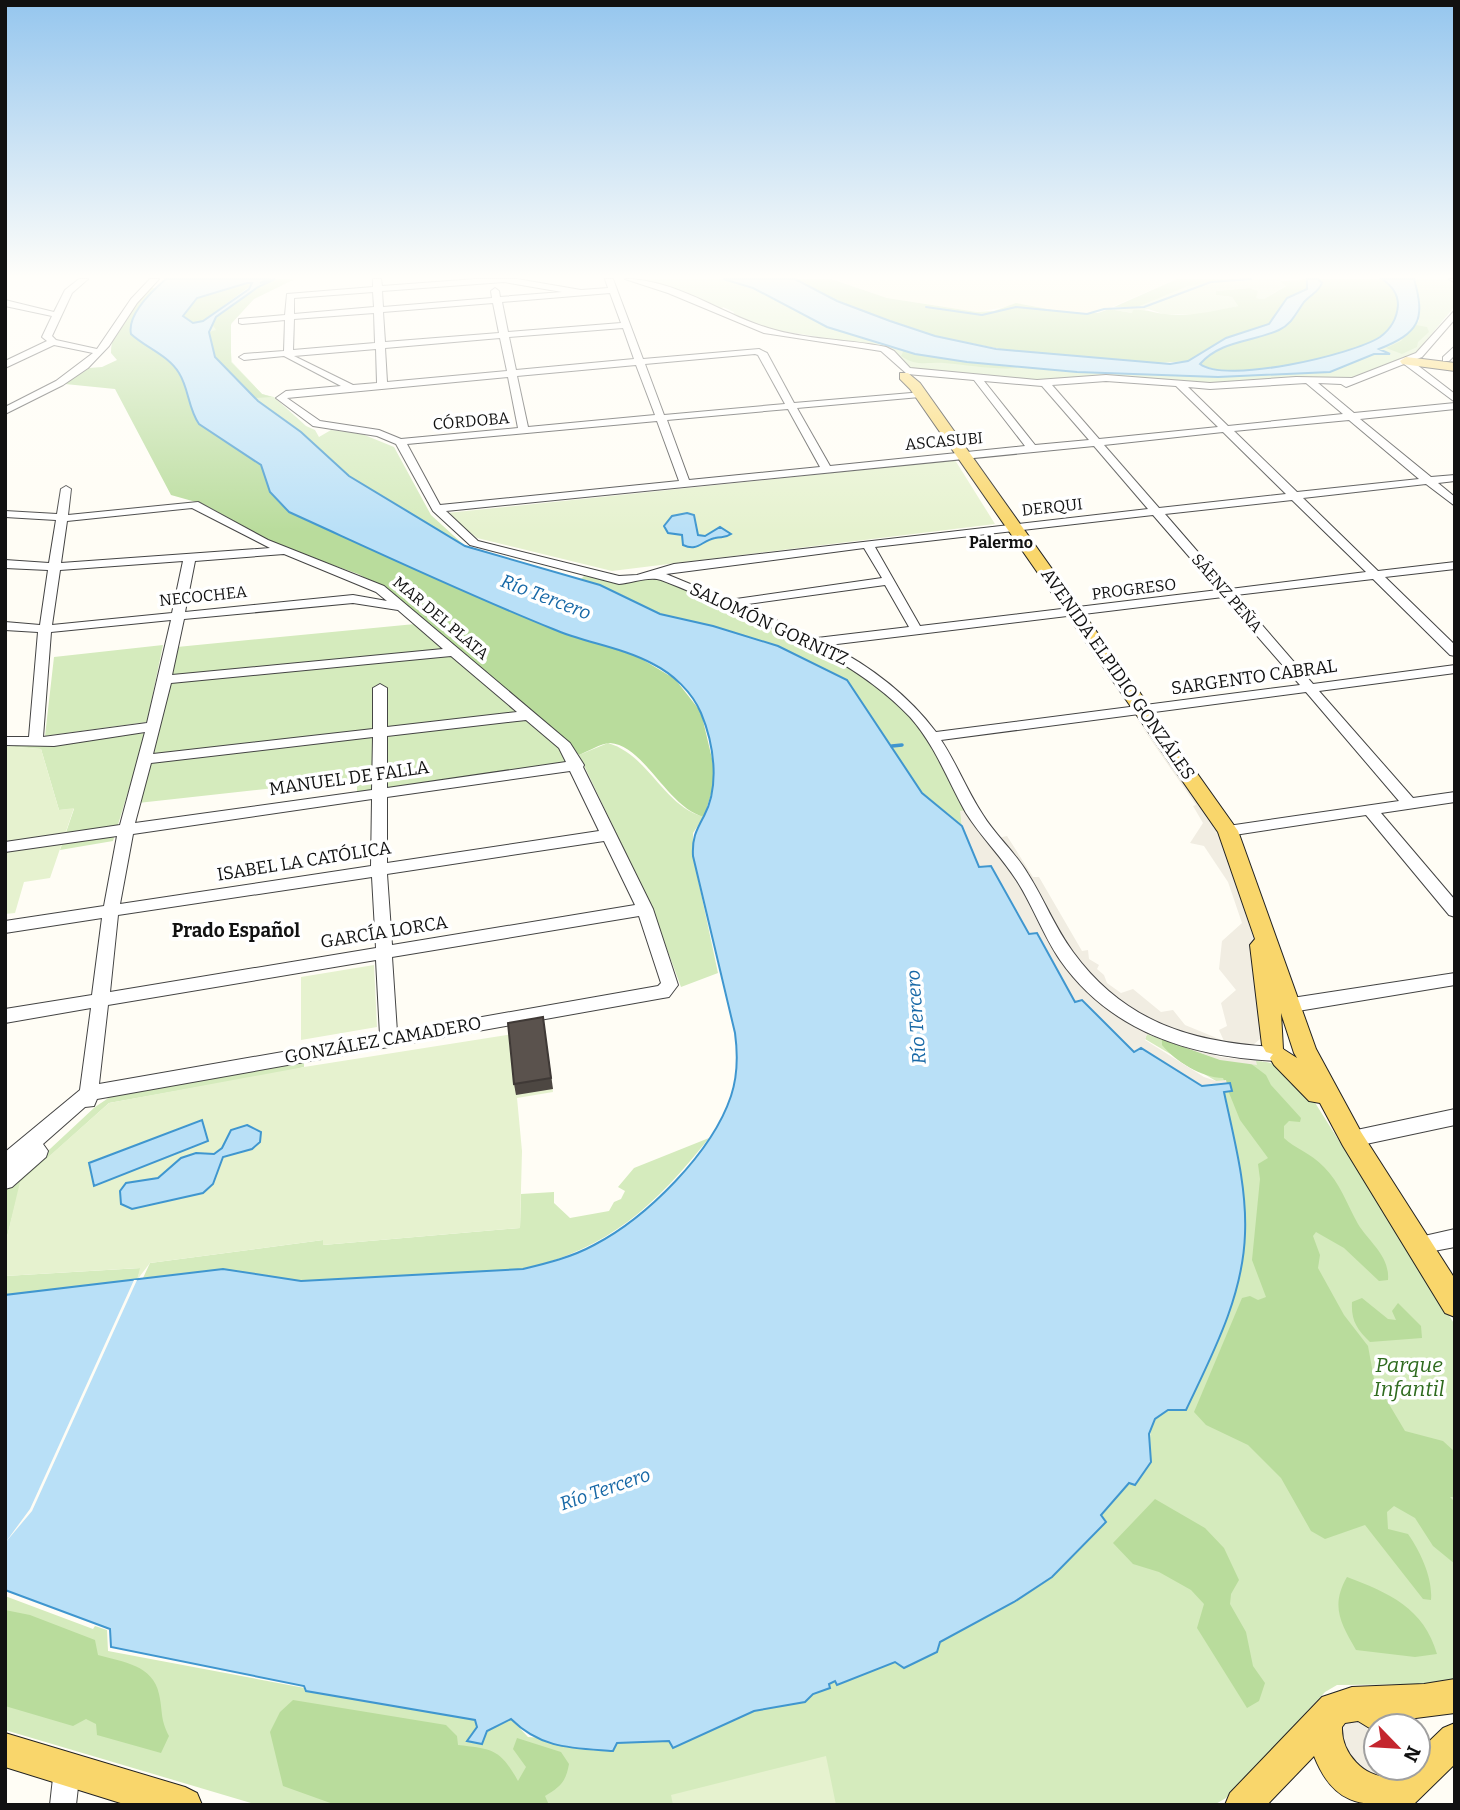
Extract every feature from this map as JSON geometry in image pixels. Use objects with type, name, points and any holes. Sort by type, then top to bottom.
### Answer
[{"type":"main road","name":"AVENIDA ELPIDIO GONZÁLES","points":[[913,379],[964,456],[1228,831],[1292,1005],[1306,1051],[1352,1139],[1455,1304]]},
{"type":"main road","name":"AVENIDA ELPIDIO GONZÁLES","points":[[1256,912],[1278,1052],[1309,1084],[1352,1139]]},
{"type":"main road","points":[[1278,1052],[1278,1039],[1288,1037],[1306,1051]]},
{"type":"main road","points":[[1242,1805],[1342,1711],[1455,1696]]},
{"type":"main road","points":[[1342,1711],[1379,1712]]},
{"type":"main road","points":[[1342,1711],[1323,1737],[1328,1760],[1391,1790],[1455,1740]]},
{"type":"main road","points":[[5,1750],[185,1805]]},
{"type":"street","points":[[5,404],[85,363]]},
{"type":"street","points":[[5,411],[75,374],[86,363]]},
{"type":"street","points":[[306,363],[352,388]]},
{"type":"street","points":[[381,363],[382,385]]},
{"type":"street","points":[[511,363],[524,432]]},
{"type":"street","points":[[624,363],[286,394],[281,398],[317,424],[379,433],[400,442],[437,509],[467,539],[606,578],[630,580],[654,574]]},
{"type":"street","points":[[640,363],[685,483]]},
{"type":"street","points":[[768,363],[825,467]]},
{"type":"street","points":[[899,363],[913,379]]},
{"type":"street","points":[[1322,392],[1400,363]]},
{"type":"street","points":[[1409,363],[1455,398]]},
{"type":"street","points":[[977,378],[1032,449]]},
{"type":"street","name":"CÓRDOBA","points":[[400,442],[791,407],[913,379],[977,378],[1044,382],[1106,378],[1210,386],[1309,380],[1354,381]]},
{"type":"street","points":[[1309,380],[1455,503]]},
{"type":"street","name":"SÁENZ PEÑA","points":[[1044,382],[1410,804]]},
{"type":"street","points":[[1177,382],[1455,652]]},
{"type":"street","name":"ASCASUBI","points":[[437,509],[825,467],[964,456],[1455,406]]},
{"type":"street","name":"DERQUI","points":[[654,574],[674,568],[868,544],[1455,478]]},
{"type":"street","points":[[36,742],[44,633],[66,489]]},
{"type":"street","name":"MAR DEL PLATA","points":[[62,518],[189,504],[203,507],[216,518],[284,551],[369,584],[404,608],[565,746]]},
{"type":"street","points":[[5,514],[62,518]]},
{"type":"street","points":[[868,544],[916,629]]},
{"type":"street","points":[[5,564],[52,567],[284,551]]},
{"type":"street","points":[[5,1181],[82,1113],[88,1104],[111,910],[126,830],[165,680],[190,557]]},
{"type":"street","name":"PROGRESO","points":[[817,642],[1455,565]]},
{"type":"street","name":"SALOMÓN GORNITZ","points":[[654,574],[817,642],[863,668],[915,715],[933,737],[990,838],[1015,866],[1068,957],[1102,999],[1133,1020],[1184,1040],[1236,1054],[1278,1052]]},
{"type":"street","points":[[728,604],[889,581]]},
{"type":"street","points":[[353,599],[364,593],[369,584]]},
{"type":"street","name":"NECOCHEA","points":[[5,634],[44,633],[178,615],[353,599],[404,608]]},
{"type":"street","name":"NECOCHEA","points":[[5,626],[44,633]]},
{"type":"street","points":[[165,680],[454,652]]},
{"type":"street","name":"SARGENTO CABRAL","points":[[933,737],[1455,669]]},
{"type":"street","points":[[380,688],[379,868],[389,1038]]},
{"type":"street","points":[[144,759],[531,716]]},
{"type":"street","points":[[5,741],[63,741],[153,726]]},
{"type":"street","points":[[565,746],[577,765],[645,909],[670,981]]},
{"type":"street","name":"MANUEL DE FALLA","points":[[5,847],[577,765]]},
{"type":"street","points":[[1228,831],[1455,797]]},
{"type":"street","points":[[1370,810],[1455,911]]},
{"type":"street","name":"ISABEL LA CATÓLICA","points":[[5,928],[379,868],[609,835]]},
{"type":"street","name":"GARCÍA LORCA","points":[[5,1016],[645,909]]},
{"type":"street","points":[[1292,1005],[1455,979]]},
{"type":"street","name":"GONZÁLEZ CAMADERO","points":[[89,1093],[389,1038],[663,992],[670,985],[670,981]]},
{"type":"street","points":[[5,1162],[20,1153],[89,1093]]},
{"type":"street","points":[[1352,1139],[1455,1117]]},
{"type":"street","points":[[1418,1245],[1455,1238]]},
{"type":"street","points":[[63,1805],[67,1769]]},
{"type":"green space","points":[[110,363],[171,363],[181,375],[199,424],[261,465],[270,492],[289,512],[552,629],[635,655],[675,679],[701,712],[713,763],[714,784],[704,817],[678,802],[634,754],[622,746],[606,743],[579,755],[566,739],[383,587],[358,574],[280,546],[218,517],[203,504],[171,495],[115,389],[65,384],[89,368]]},
{"type":"green space","points":[[221,363],[232,363],[262,394],[272,397],[255,398]]},
{"type":"green space","points":[[225,363],[233,363],[262,394],[274,397],[306,426],[315,430],[319,437],[331,430],[362,434],[394,447],[431,515],[465,546],[349,476],[301,432],[258,401]]},
{"type":"green space","points":[[904,363],[983,363],[1077,372],[1218,377],[1330,372],[1351,363],[1391,363],[1351,379],[1210,384],[1107,376],[1034,381],[912,369]]},
{"type":"green space","points":[[949,363],[983,363],[1018,368]]},
{"type":"green space","points":[[1297,363],[1236,370],[1215,369],[1200,364]]},
{"type":"green space","points":[[955,460],[995,524],[612,571],[477,538],[447,513]]},
{"type":"green space","points":[[584,576],[622,582],[647,577],[661,579],[767,623],[836,657],[867,678],[896,703],[929,740],[968,810],[961,816],[962,826],[922,793],[847,680],[778,646],[713,626],[660,614],[618,593],[581,579]]},
{"type":"green space","points":[[415,624],[556,742],[566,763],[357,794],[357,779],[138,803],[177,647]]},
{"type":"green space","points":[[163,645],[147,722],[45,736],[54,657]]},
{"type":"green space","points":[[146,733],[113,841],[60,850],[74,809],[59,810],[41,749],[5,744]]},
{"type":"green space","points":[[608,743],[635,758],[677,802],[704,817],[693,833],[693,856],[718,973],[681,987],[651,906],[579,755]]},
{"type":"green space","points":[[5,746],[41,749],[59,810],[74,808],[50,878],[24,882],[15,913],[5,914]]},
{"type":"green space","points":[[374,965],[377,1027],[301,1040],[301,977]]},
{"type":"green space","points":[[545,1029],[553,1092],[517,1098],[522,1151],[520,1228],[323,1245],[323,1240],[150,1263],[137,1280],[140,1268],[5,1276],[5,1245],[20,1182],[109,1103],[304,1067]]},
{"type":"green space","name":"Parque Infantil","points":[[1147,1034],[1220,1060],[1272,1063],[1296,1079],[1307,1090],[1455,1325],[1455,1684],[1337,1685],[1325,1692],[1226,1798],[1214,1805],[258,1805],[5,1730],[5,1596],[93,1629],[95,1626],[107,1630],[108,1651],[475,1720],[482,1744],[487,1731],[511,1719],[528,1737],[616,1743],[670,1741],[673,1748],[754,1711],[804,1702],[813,1694],[829,1688],[829,1684],[835,1681],[837,1684],[895,1662],[905,1668],[937,1652],[940,1642],[1014,1602],[1052,1577],[1106,1522],[1101,1515],[1140,1467],[1148,1449],[1154,1421],[1166,1411],[1186,1410],[1216,1346],[1232,1302],[1243,1257],[1245,1216],[1239,1162],[1224,1092],[1216,1081],[1145,1039]]},
{"type":"green space","points":[[1162,1039],[1210,1056],[1250,1063],[1266,1075],[1271,1085],[1301,1118],[1300,1122],[1289,1121],[1284,1126],[1284,1138],[1330,1173],[1358,1224],[1386,1264],[1388,1280],[1379,1281],[1344,1248],[1316,1232],[1313,1236],[1320,1255],[1318,1268],[1344,1315],[1368,1346],[1374,1379],[1405,1431],[1443,1441],[1455,1452],[1455,1497],[1450,1497],[1455,1502],[1455,1564],[1433,1546],[1415,1518],[1394,1506],[1387,1512],[1388,1529],[1408,1534],[1421,1557],[1428,1574],[1431,1600],[1423,1599],[1365,1525],[1325,1539],[1311,1531],[1281,1478],[1248,1445],[1206,1425],[1194,1412],[1242,1298],[1250,1296],[1258,1300],[1266,1297],[1252,1260],[1260,1179],[1258,1164],[1268,1158],[1240,1120],[1223,1078],[1198,1072],[1181,1062],[1162,1045]]},
{"type":"green space","points":[[304,1060],[304,1067],[293,1070],[109,1103],[21,1182],[5,1245],[6,1190],[95,1107],[113,1095]]},
{"type":"green space","points":[[709,1138],[670,1184],[628,1221],[581,1250],[523,1269],[301,1281],[223,1269],[143,1278],[150,1263],[323,1240],[323,1245],[520,1228],[521,1194],[554,1192],[554,1203],[570,1218],[609,1211],[614,1202],[621,1199],[625,1191],[618,1187],[634,1168]]},
{"type":"green space","points":[[141,1268],[137,1280],[5,1295],[5,1276]]},
{"type":"green space","points":[[1362,1298],[1388,1319],[1396,1320],[1392,1311],[1398,1303],[1421,1326],[1422,1338],[1370,1342],[1354,1320],[1352,1302]]},
{"type":"green space","points":[[1155,1499],[1205,1528],[1224,1548],[1239,1580],[1231,1594],[1230,1604],[1246,1632],[1253,1666],[1265,1683],[1259,1701],[1247,1708],[1197,1628],[1204,1604],[1191,1590],[1159,1572],[1133,1564],[1113,1543]]},
{"type":"green space","points":[[1347,1577],[1377,1589],[1403,1604],[1423,1625],[1437,1654],[1415,1657],[1356,1650],[1342,1623],[1338,1606]]},
{"type":"green space","points":[[5,1610],[30,1615],[95,1640],[98,1655],[144,1671],[156,1684],[169,1736],[161,1753],[97,1735],[96,1724],[86,1719],[73,1726],[5,1706]]},
{"type":"green space","points":[[293,1700],[446,1725],[457,1736],[458,1745],[494,1752],[506,1762],[518,1781],[526,1767],[513,1749],[517,1738],[561,1752],[569,1764],[568,1770],[562,1783],[545,1796],[549,1805],[336,1805],[283,1786],[270,1732],[280,1712]]},
{"type":"green space","points":[[826,1756],[836,1805],[673,1805],[671,1795]]},
{"type":"shaded area","points":[[1135,717],[1218,831],[1254,940],[1262,1037],[1251,1047],[1235,1050],[1134,1015],[1076,961],[998,838],[1007,836],[1033,877],[1039,877],[1082,951],[1088,950],[1089,959],[1099,965],[1097,969],[1104,975],[1107,983],[1121,993],[1133,989],[1161,1012],[1173,1010],[1185,1025],[1224,1041],[1219,1030],[1227,1026],[1221,1003],[1236,990],[1219,969],[1222,941],[1242,923],[1228,882],[1204,846],[1190,843],[1203,823],[1193,806],[1196,805]]},
{"type":"shaded area","points":[[968,810],[986,840],[1009,867],[1083,986],[1095,998],[1116,1015],[1142,1029],[1220,1057],[1256,1061],[1257,1065],[1220,1060],[1147,1034],[1145,1040],[1204,1077],[1216,1081],[1226,1080],[1227,1084],[1203,1086],[1142,1048],[1134,1053],[1082,1000],[1075,1002],[1037,933],[1029,934],[991,866],[979,867],[962,826],[960,811]]},
{"type":"shaded area","points":[[1351,1716],[1362,1720],[1362,1780],[1336,1730]]},
{"type":"shaded area","points":[[1363,1782],[1385,1782],[1365,1786]]},
{"type":"water","name":"Río Tercero","points":[[170,363],[221,363],[258,401],[301,432],[349,476],[465,546],[600,585],[660,614],[713,626],[778,646],[847,680],[922,793],[962,826],[979,867],[991,866],[1029,934],[1037,933],[1075,1002],[1082,1000],[1134,1052],[1141,1048],[1202,1086],[1230,1083],[1232,1091],[1224,1092],[1239,1163],[1245,1216],[1243,1257],[1232,1303],[1186,1410],[1168,1410],[1155,1419],[1149,1434],[1151,1462],[1135,1485],[1129,1483],[1101,1515],[1106,1522],[1052,1577],[1014,1602],[940,1642],[937,1652],[904,1668],[895,1662],[837,1685],[835,1681],[829,1684],[830,1688],[813,1694],[805,1702],[754,1711],[673,1748],[669,1741],[617,1743],[613,1751],[546,1742],[522,1729],[511,1719],[487,1731],[482,1744],[467,1741],[477,1727],[475,1720],[306,1691],[304,1686],[111,1647],[110,1629],[5,1590],[5,1295],[223,1269],[301,1281],[523,1269],[560,1259],[586,1249],[614,1233],[675,1182],[709,1140],[722,1118],[736,1073],[735,1033],[693,856],[694,839],[709,804],[714,778],[709,738],[693,698],[668,673],[641,658],[565,634],[289,512],[270,492],[261,465],[199,424],[182,379]]},
{"type":"water","points":[[983,363],[1201,363],[1214,369],[1235,371],[1296,363],[1351,363],[1330,372],[1218,377],[1077,372]]},
{"type":"water","points":[[687,513],[694,515],[698,535],[705,536],[720,527],[731,534],[710,539],[696,547],[683,545],[682,535],[668,533],[664,526],[672,516]]},
{"type":"water","points":[[202,1120],[208,1141],[94,1186],[89,1163]]},
{"type":"water","points":[[247,1125],[261,1132],[260,1142],[252,1149],[223,1157],[213,1184],[203,1193],[132,1209],[121,1204],[120,1191],[126,1183],[158,1178],[181,1158],[196,1153],[214,1154],[222,1148],[231,1130]]},
{"type":"pier","points":[[134,1280],[137,1280],[32,1511],[5,1543],[30,1509]]},
{"type":"building","points":[[543,1017],[551,1078],[514,1084],[508,1023]]},
{"type":"waterway","points":[[892,746],[902,745]]},
{"type":"district","name":"Palermo","points":[[1001,542]]},
{"type":"district","name":"Prado Español","points":[[236,930]]}]
